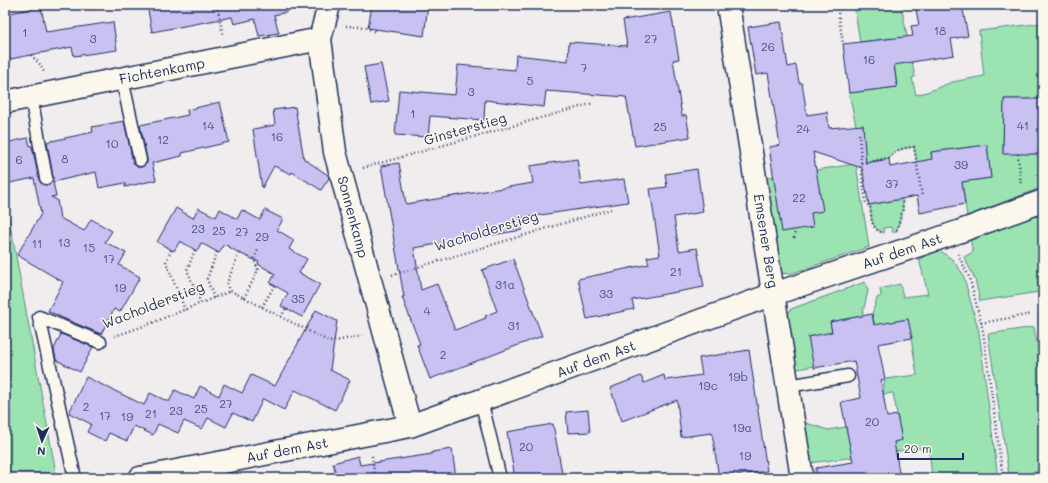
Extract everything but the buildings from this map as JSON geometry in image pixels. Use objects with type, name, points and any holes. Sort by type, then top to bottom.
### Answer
[{"type":"street","name":"Emsener Berg","points":[[728,5],[802,478]]},
{"type":"street","name":"Fichtenkamp","points":[[5,102],[226,58],[325,22]]},
{"type":"street","name":"Sonnenkamp","points":[[325,22],[335,152],[410,426]]},
{"type":"street","name":"Auf dem Ast","points":[[140,478],[410,426],[774,294],[950,235],[1043,201]]},
{"type":"lane","points":[[122,79],[140,160]]},
{"type":"lane","points":[[30,97],[46,178]]},
{"type":"lane","name":"Wacholderstieg","points":[[75,478],[39,317],[100,342]]},
{"type":"lane","points":[[788,386],[848,376]]},
{"type":"lane","points":[[481,400],[500,478]]},
{"type":"path","points":[[217,5],[226,58]]},
{"type":"path","points":[[837,5],[843,44]]},
{"type":"path","points":[[325,22],[345,26],[365,27],[375,32],[375,29]]},
{"type":"path","name":"Ginsterstieg","points":[[341,174],[594,103]]},
{"type":"path","points":[[859,134],[866,204],[870,206],[874,226],[877,230],[884,233]]},
{"type":"path","points":[[861,163],[890,158],[900,149],[914,147],[922,196]]},
{"type":"path","points":[[1018,154],[1022,208]]},
{"type":"path","points":[[902,199],[903,209]]},
{"type":"path","name":"Wacholderstieg","points":[[370,281],[611,209]]},
{"type":"path","points":[[794,230],[794,238]]},
{"type":"path","points":[[950,235],[970,279],[981,323],[1003,478]]},
{"type":"path","points":[[172,250],[166,262],[185,310]]},
{"type":"path","points":[[195,250],[187,270],[201,303]]},
{"type":"path","points":[[258,250],[254,259],[258,270]]},
{"type":"path","points":[[214,298],[206,279],[217,252]]},
{"type":"path","points":[[239,253],[227,283],[229,292],[231,291],[330,342],[384,333]]},
{"type":"path","points":[[244,298],[260,266]]},
{"type":"path","points":[[262,307],[274,286]]},
{"type":"path","name":"Wacholderstieg","points":[[100,342],[229,292]]},
{"type":"path","points":[[281,317],[286,308]]},
{"type":"path","points":[[981,323],[1032,314]]},
{"type":"green space","points":[[854,5],[901,5],[915,77],[912,78],[916,95],[952,82],[984,76],[979,31],[1043,23],[1043,99],[1004,99],[1003,153],[1043,154],[1043,187],[967,216],[962,182],[991,178],[987,145],[931,152],[935,178],[921,180],[914,147],[900,150],[889,158],[861,163],[863,125],[856,126],[849,93],[897,87],[891,38],[860,42]]},
{"type":"green space","points":[[856,164],[869,247],[790,274],[780,273],[762,178]]},
{"type":"green space","points":[[902,199],[903,209],[896,232],[892,232],[891,227],[883,228],[884,233],[879,231],[872,222],[869,205]]},
{"type":"green space","points":[[1043,210],[1043,278],[1037,279],[1039,292],[980,301],[975,279],[964,257],[973,252],[970,240]]},
{"type":"green space","points":[[5,213],[8,213],[56,473],[5,472]]},
{"type":"green space","points":[[939,250],[953,260],[963,274],[979,332],[998,478],[932,478],[929,447],[810,463],[803,422],[828,430],[846,427],[851,450],[902,440],[893,393],[883,394],[885,379],[917,375],[908,319],[875,326],[872,314],[877,298],[881,296],[880,289],[900,284],[903,297],[928,294],[919,259]]},
{"type":"green space","points":[[865,282],[868,291],[862,316],[830,322],[832,332],[814,366],[793,370],[787,316],[791,309]]},
{"type":"green space","points":[[1034,327],[1043,379],[1043,471],[1009,476],[988,334]]}]
